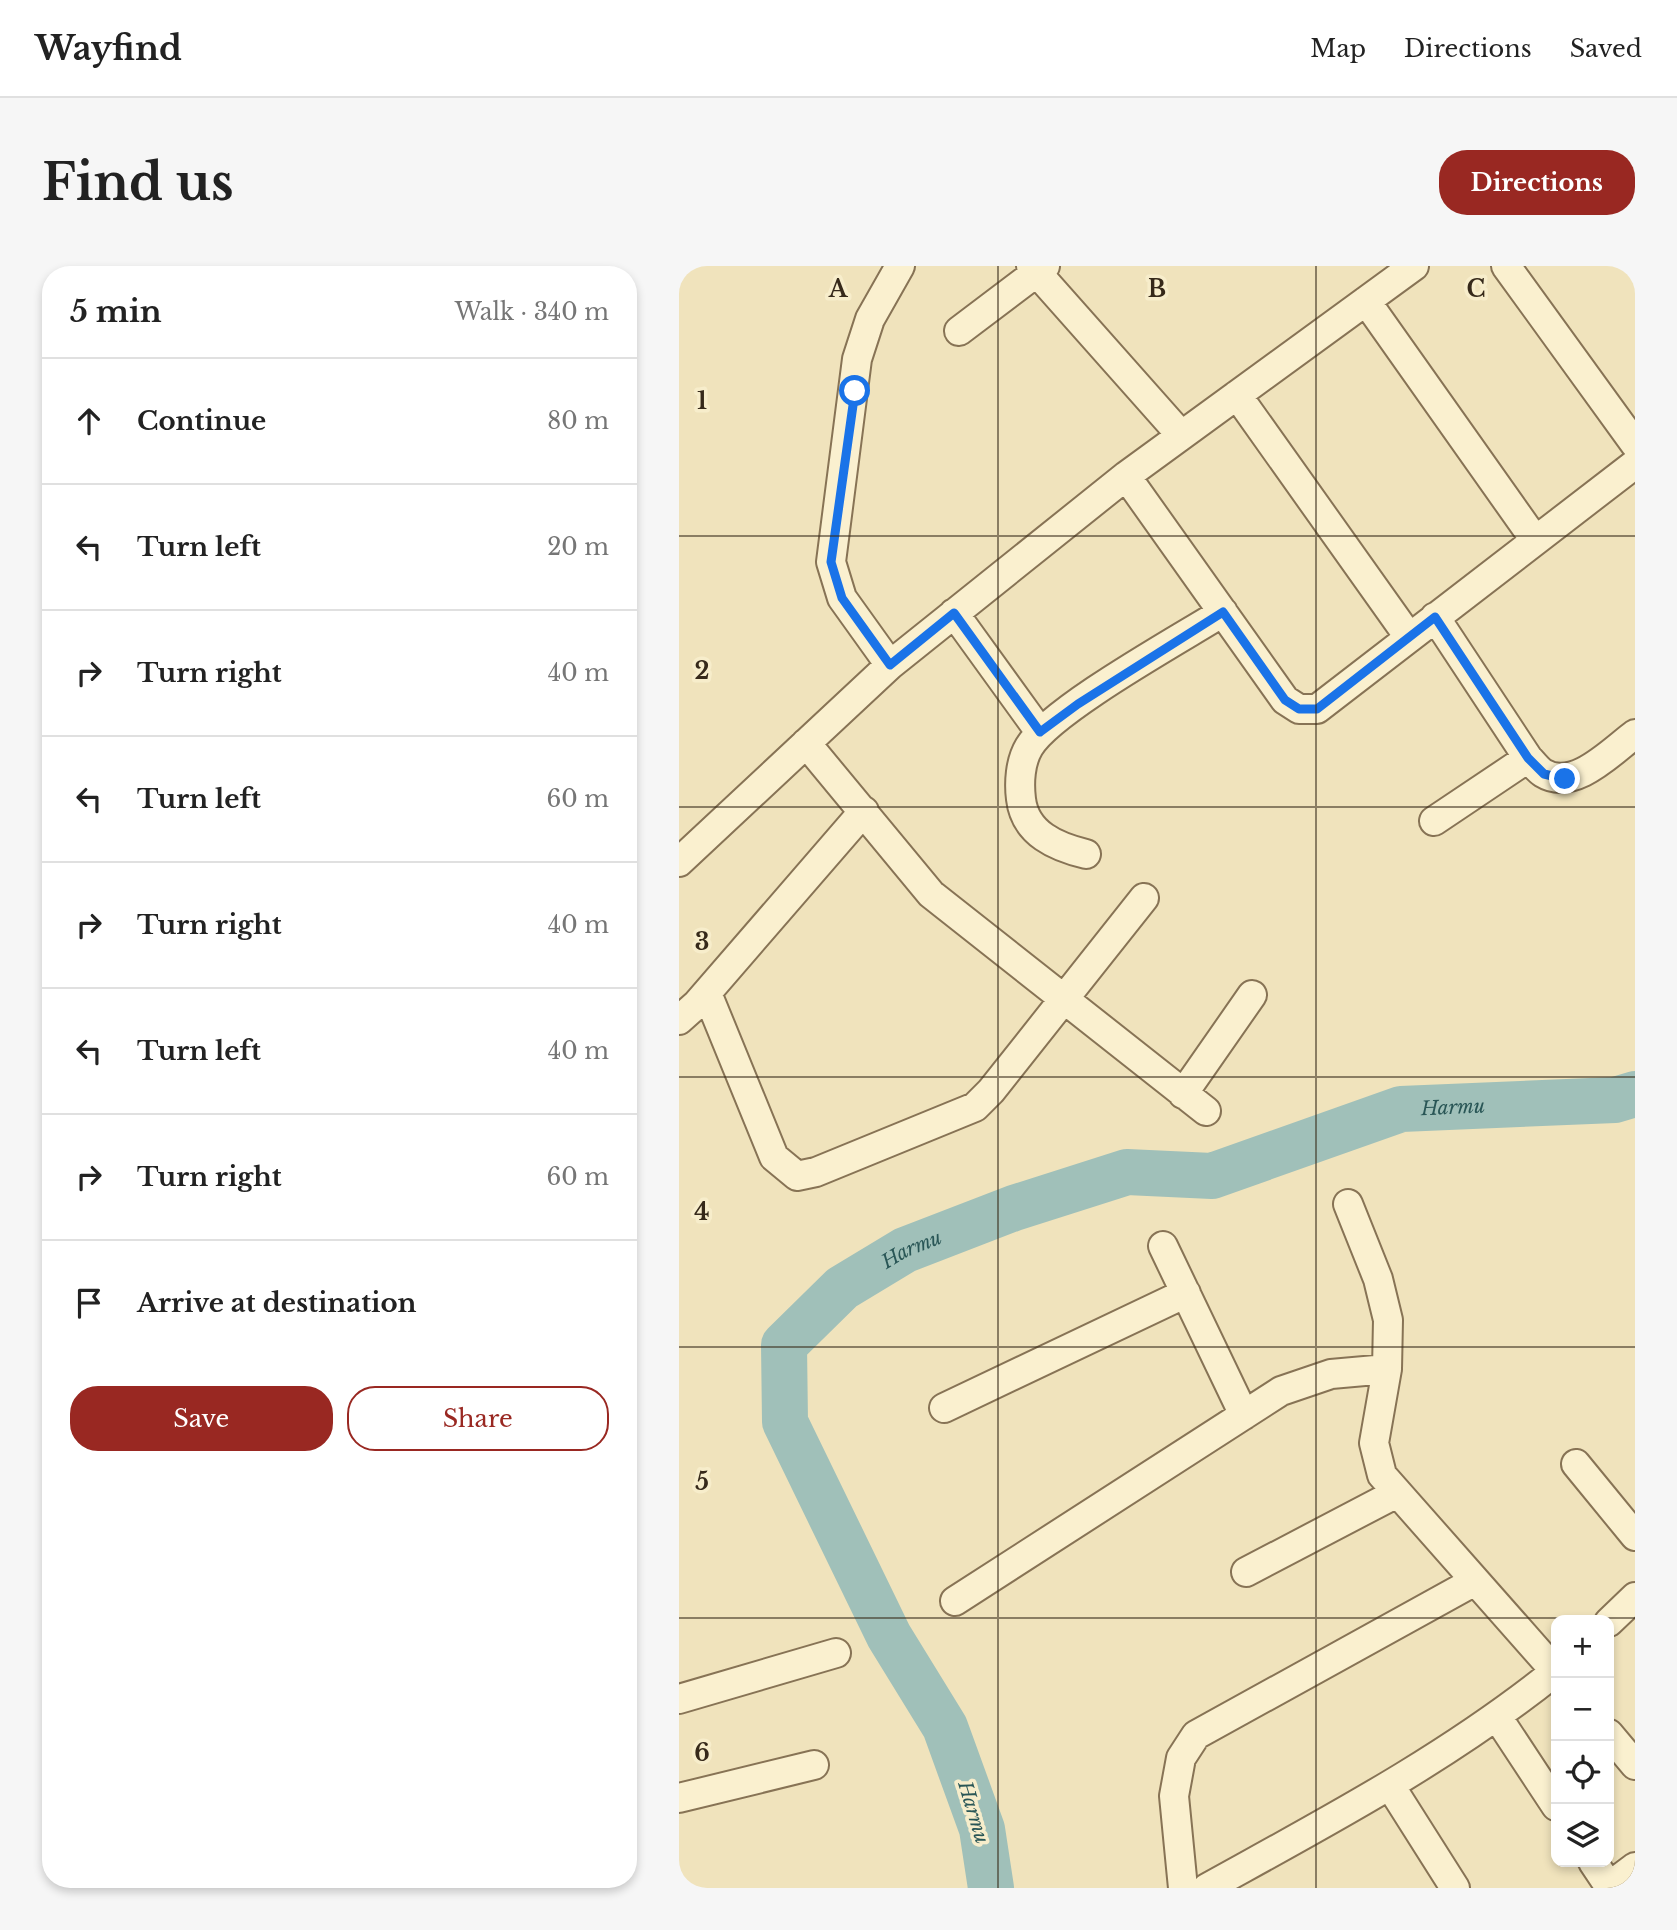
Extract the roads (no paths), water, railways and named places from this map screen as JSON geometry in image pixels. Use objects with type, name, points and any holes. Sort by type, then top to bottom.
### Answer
[{"type":"street","points":[[890,665],[842,598],[831,562],[857,359],[870,319],[900,266]]},
{"type":"street","points":[[679,862],[890,665],[954,613],[1126,476],[1413,266]]},
{"type":"street","points":[[1506,266],[1635,444]]},
{"type":"street","points":[[959,331],[1037,268],[1181,435]]},
{"type":"street","points":[[1366,301],[1535,540]]},
{"type":"street","points":[[1237,396],[1409,637]]},
{"type":"street","points":[[1126,476],[1285,700],[1299,709],[1317,709],[1635,464]]},
{"type":"street","points":[[1086,854],[1059,847],[1037,832],[1022,810],[1019,781],[1027,749],[1040,732],[1078,704],[1223,612]]},
{"type":"street","points":[[954,613],[1040,732]]},
{"type":"street","points":[[1435,617],[1528,758],[1544,774],[1565,779],[1584,772],[1635,734]]},
{"type":"street","points":[[806,743],[931,894],[1206,1111]]},
{"type":"street","points":[[1434,821],[1528,758]]},
{"type":"street","points":[[679,1020],[707,993],[865,811]]},
{"type":"street","points":[[707,993],[774,1157],[797,1176],[816,1172],[975,1107],[1064,1001],[1144,898]]},
{"type":"street","points":[[1183,1094],[1252,995]]},
{"type":"street","points":[[1348,1204],[1378,1279],[1388,1320],[1387,1369],[1374,1443],[1382,1475],[1551,1666]]},
{"type":"street","points":[[1163,1246],[1244,1415]]},
{"type":"street","points":[[944,1408],[1186,1293]]},
{"type":"street","points":[[955,1601],[1282,1391],[1331,1374],[1387,1369]]},
{"type":"street","points":[[1576,1464],[1635,1536]]},
{"type":"street","points":[[1246,1572],[1397,1493]]},
{"type":"street","points":[[1182,1888],[1174,1796],[1181,1758],[1196,1735],[1475,1581]]},
{"type":"street","points":[[1614,1617],[1635,1597]]},
{"type":"street","points":[[679,1699],[836,1653]]},
{"type":"street","points":[[1207,1888],[1391,1787],[1498,1718],[1551,1676]]},
{"type":"street","points":[[1498,1718],[1555,1804]]},
{"type":"street","points":[[1614,1740],[1635,1765]]},
{"type":"street","points":[[679,1798],[814,1765]]},
{"type":"street","points":[[1391,1787],[1455,1888]]},
{"type":"street","points":[[1603,1867],[1623,1877]]},
{"type":"waterway","name":"Harmu","points":[[991,1888],[982,1829],[945,1727],[889,1636],[785,1422],[784,1345],[842,1288],[905,1250],[1014,1208],[1127,1172],[1212,1176],[1401,1109],[1615,1100],[1635,1094]]}]
